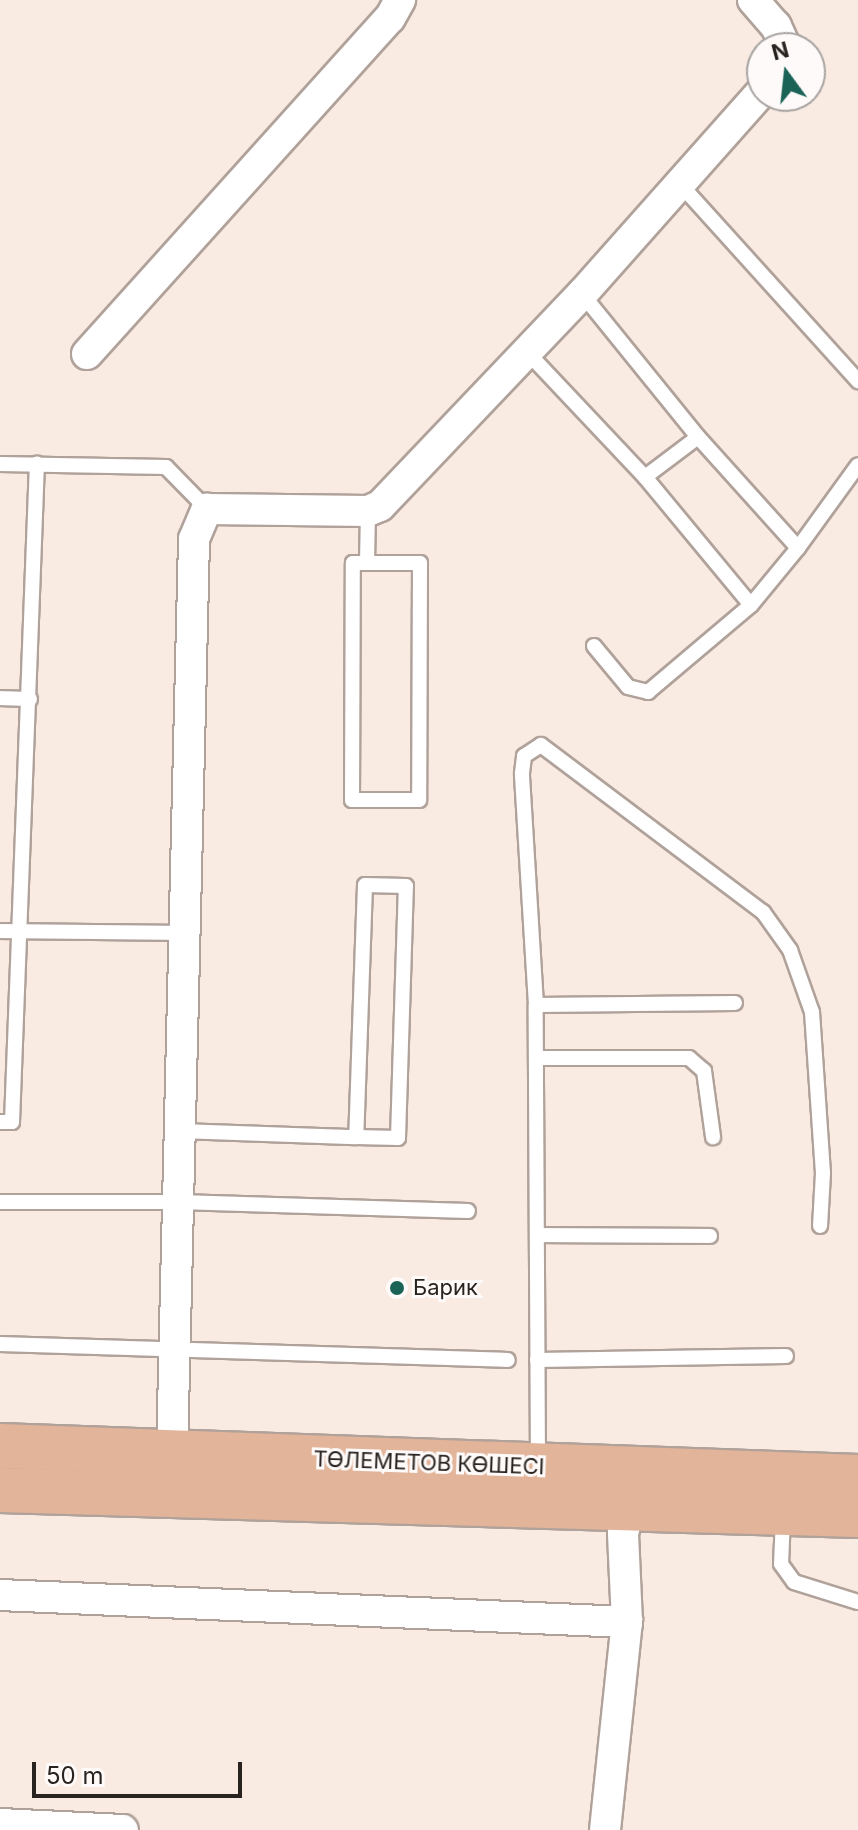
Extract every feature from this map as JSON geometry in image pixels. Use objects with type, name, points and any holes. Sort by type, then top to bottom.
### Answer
[{"type":"main road","name":"ТӨЛЕМЕТОВ КӨШЕСІ","points":[[0,1446],[172,1453],[537,1487],[630,1509],[858,1515]]},
{"type":"main road","name":"ТӨЛЕМЕТОВ КӨШЕСІ","points":[[0,1490],[537,1487],[858,1477]]},
{"type":"street","points":[[87,354],[390,18],[400,0]]},
{"type":"street","points":[[753,0],[779,32]]},
{"type":"street","points":[[172,1453],[182,933],[194,539],[207,509],[368,511],[380,506],[528,353],[746,109]]},
{"type":"street","points":[[605,1830],[627,1622],[623,1533],[630,1509]]},
{"type":"street","points":[[0,1595],[627,1622]]},
{"type":"street","points":[[0,1824],[123,1830]]},
{"type":"lane","points":[[680,184],[858,381]]},
{"type":"lane","points":[[582,294],[698,437],[798,548]]},
{"type":"lane","points":[[528,353],[645,477],[751,605]]},
{"type":"lane","points":[[645,477],[698,437]]},
{"type":"lane","points":[[0,1122],[12,1122],[23,930],[37,463]]},
{"type":"lane","points":[[0,464],[166,467],[207,509]]},
{"type":"lane","points":[[594,646],[628,687],[648,692],[751,605],[798,548],[858,465]]},
{"type":"lane","points":[[367,563],[368,511]]},
{"type":"lane","points":[[353,563],[367,563],[420,563],[419,800],[352,800],[353,563]]},
{"type":"lane","points":[[0,698],[30,699]]},
{"type":"lane","points":[[537,1487],[536,1005],[522,773],[524,756],[541,745],[763,912],[790,950],[812,1012],[823,1173],[820,1226]]},
{"type":"lane","points":[[180,1131],[356,1137],[398,1138],[406,886],[365,885],[356,1137]]},
{"type":"lane","points":[[0,931],[182,933]]},
{"type":"lane","points":[[536,1005],[735,1003]]},
{"type":"lane","points":[[536,1058],[689,1058],[704,1071],[713,1137]]},
{"type":"lane","points":[[0,1202],[179,1202],[468,1211]]},
{"type":"lane","points":[[537,1235],[710,1236]]},
{"type":"lane","points":[[0,1344],[508,1360]]},
{"type":"lane","points":[[537,1360],[786,1356]]},
{"type":"lane","points":[[783,1513],[781,1564],[794,1582],[858,1602]]},
{"type":"place","name":"Барик","points":[[397,1288]]}]
